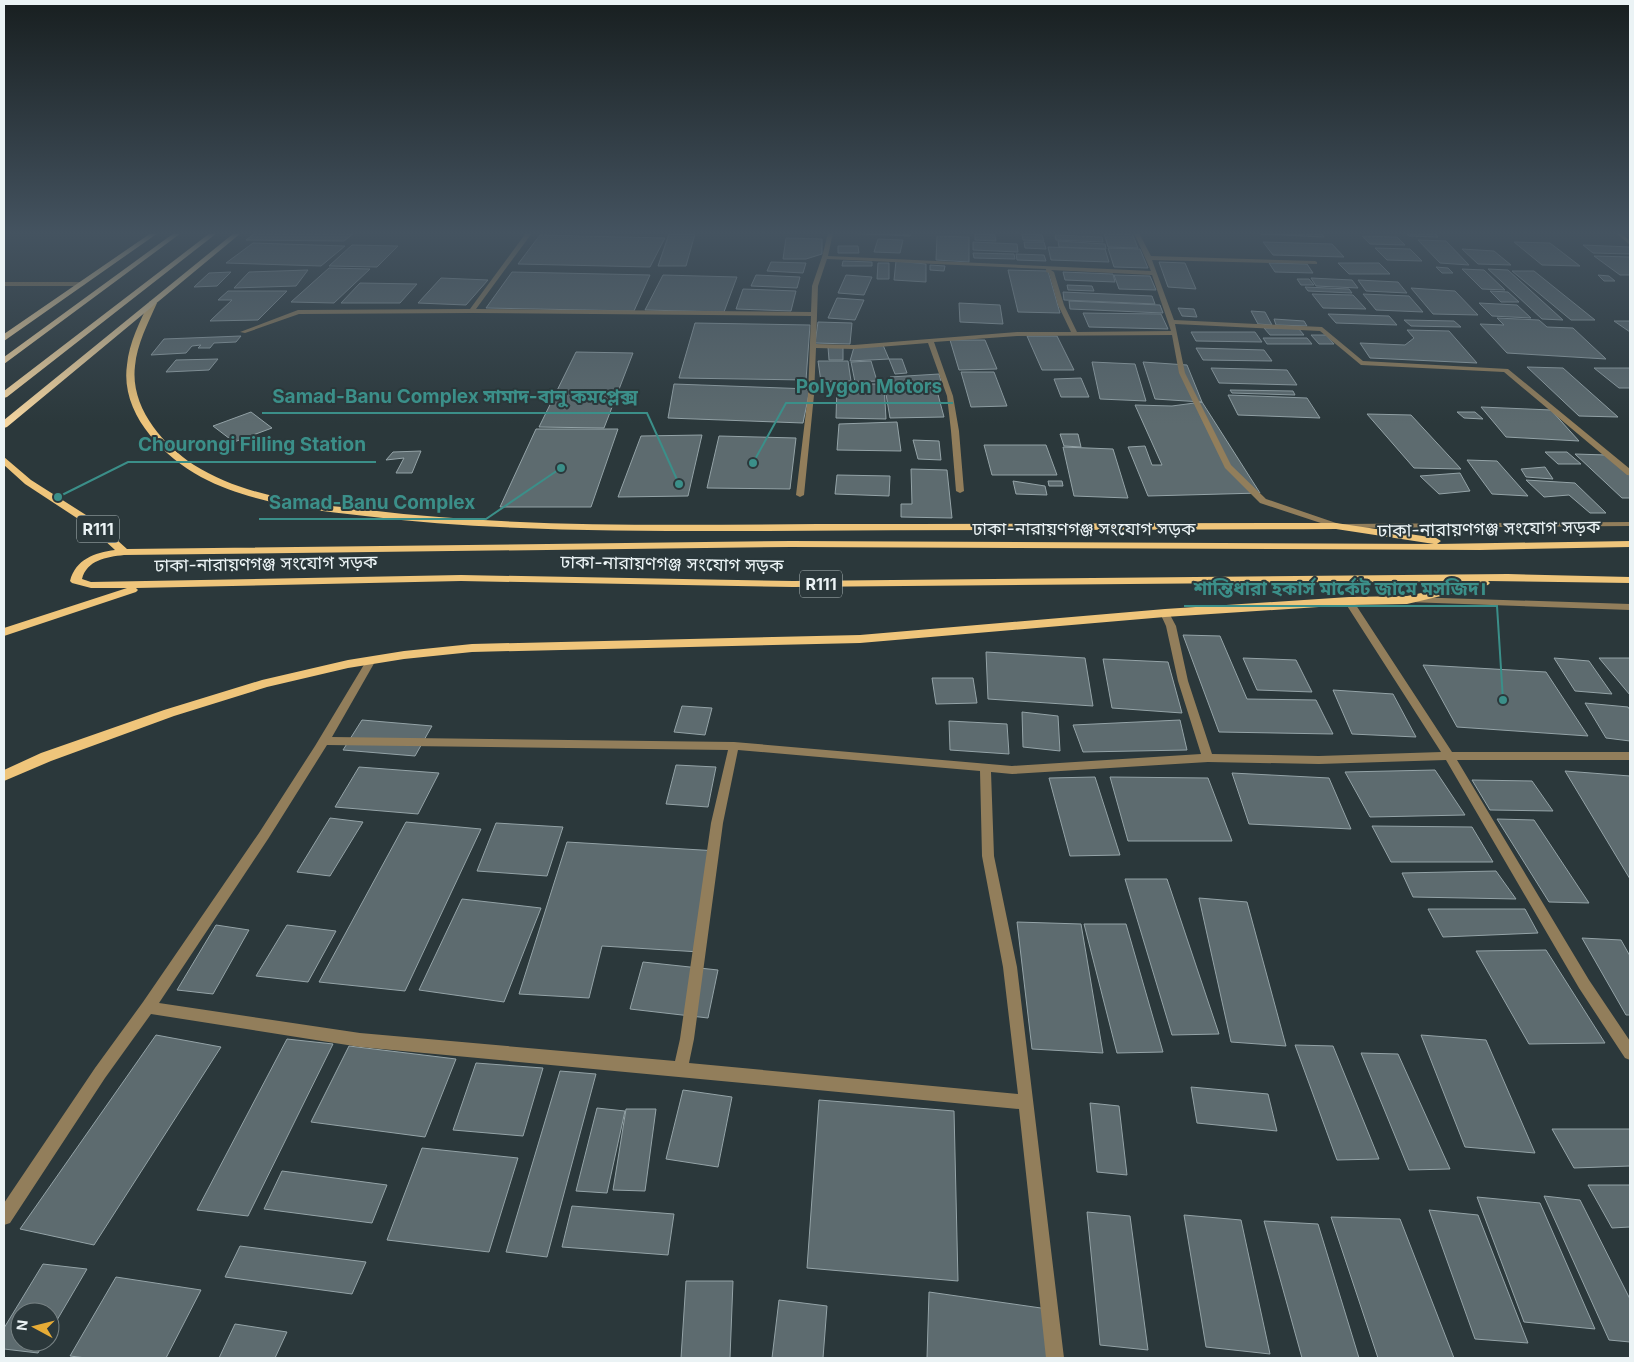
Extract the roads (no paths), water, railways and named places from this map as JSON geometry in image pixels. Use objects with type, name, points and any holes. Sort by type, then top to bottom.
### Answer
[{"type":"highway","points":[[4,338],[64,297]]},
{"type":"highway","points":[[4,361],[92,297]]},
{"type":"highway","points":[[4,394],[131,297]]},
{"type":"highway","points":[[4,425],[160,297]]},
{"type":"main road","name":"R111","points":[[153,302],[134,349],[130,374],[137,409],[153,433],[170,452],[221,483],[267,497],[312,507],[431,520],[614,528],[1336,526],[1480,547]]},
{"type":"main road","name":"R111","points":[[4,460],[28,482],[93,524],[124,552]]},
{"type":"main road","name":"ঢাকা-নারায়ণগঞ্জ সংযোগ সড়ক","points":[[1630,544],[1480,547],[791,544],[475,549],[207,550],[124,552],[95,557],[85,563],[77,572],[76,581],[91,585],[461,578],[793,584],[1508,577],[1630,580]]},
{"type":"main road","name":"R111","points":[[4,776],[46,757],[169,712],[266,683],[371,660],[472,648],[860,639],[1165,614],[1349,601],[1407,600],[1508,577]]},
{"type":"main road","name":"R111","points":[[4,632],[119,593],[164,583]]},
{"type":"street","points":[[472,311],[483,297]]},
{"type":"street","points":[[800,494],[811,395],[814,297]]},
{"type":"street","points":[[1058,297],[1075,333]]},
{"type":"street","points":[[1162,297],[1175,333],[1182,373],[1228,466],[1263,501],[1336,526],[1630,524]]},
{"type":"street","points":[[243,332],[298,312],[472,311],[813,314]]},
{"type":"street","points":[[1170,322],[1322,329],[1361,363],[1506,370],[1630,473]]},
{"type":"street","points":[[814,346],[854,347],[1017,334],[1175,333]]},
{"type":"street","points":[[930,340],[950,396],[960,491]]},
{"type":"street","points":[[1407,600],[1630,607]]},
{"type":"street","points":[[1349,601],[1449,756],[1584,984],[1630,1053]]},
{"type":"street","points":[[1165,614],[1171,626],[1183,681],[1208,758]]},
{"type":"street","points":[[4,1217],[100,1073],[148,1007],[340,718],[371,660]]},
{"type":"street","points":[[324,741],[734,746],[1012,770],[1208,758],[1320,760],[1449,756],[1630,756]]},
{"type":"street","points":[[680,1069],[687,1038],[717,824],[734,746]]},
{"type":"street","points":[[985,767],[988,856],[1010,967],[1056,1358]]},
{"type":"street","points":[[148,1007],[360,1040],[1026,1102]]},
{"type":"place","name":"Polygon Motors","points":[[753,463]]},
{"type":"place","name":"Samad-Banu Complex","points":[[561,468]]},
{"type":"place","name":"Samad-Banu Complex সামাদ-বানু কমপ্লেক্স","points":[[679,484]]},
{"type":"place","name":"Chourongi Filling Station","points":[[58,497]]},
{"type":"place","name":"শান্তিধারা হকার্স মার্কেট জামে মসজিদ।","points":[[1503,700]]}]
